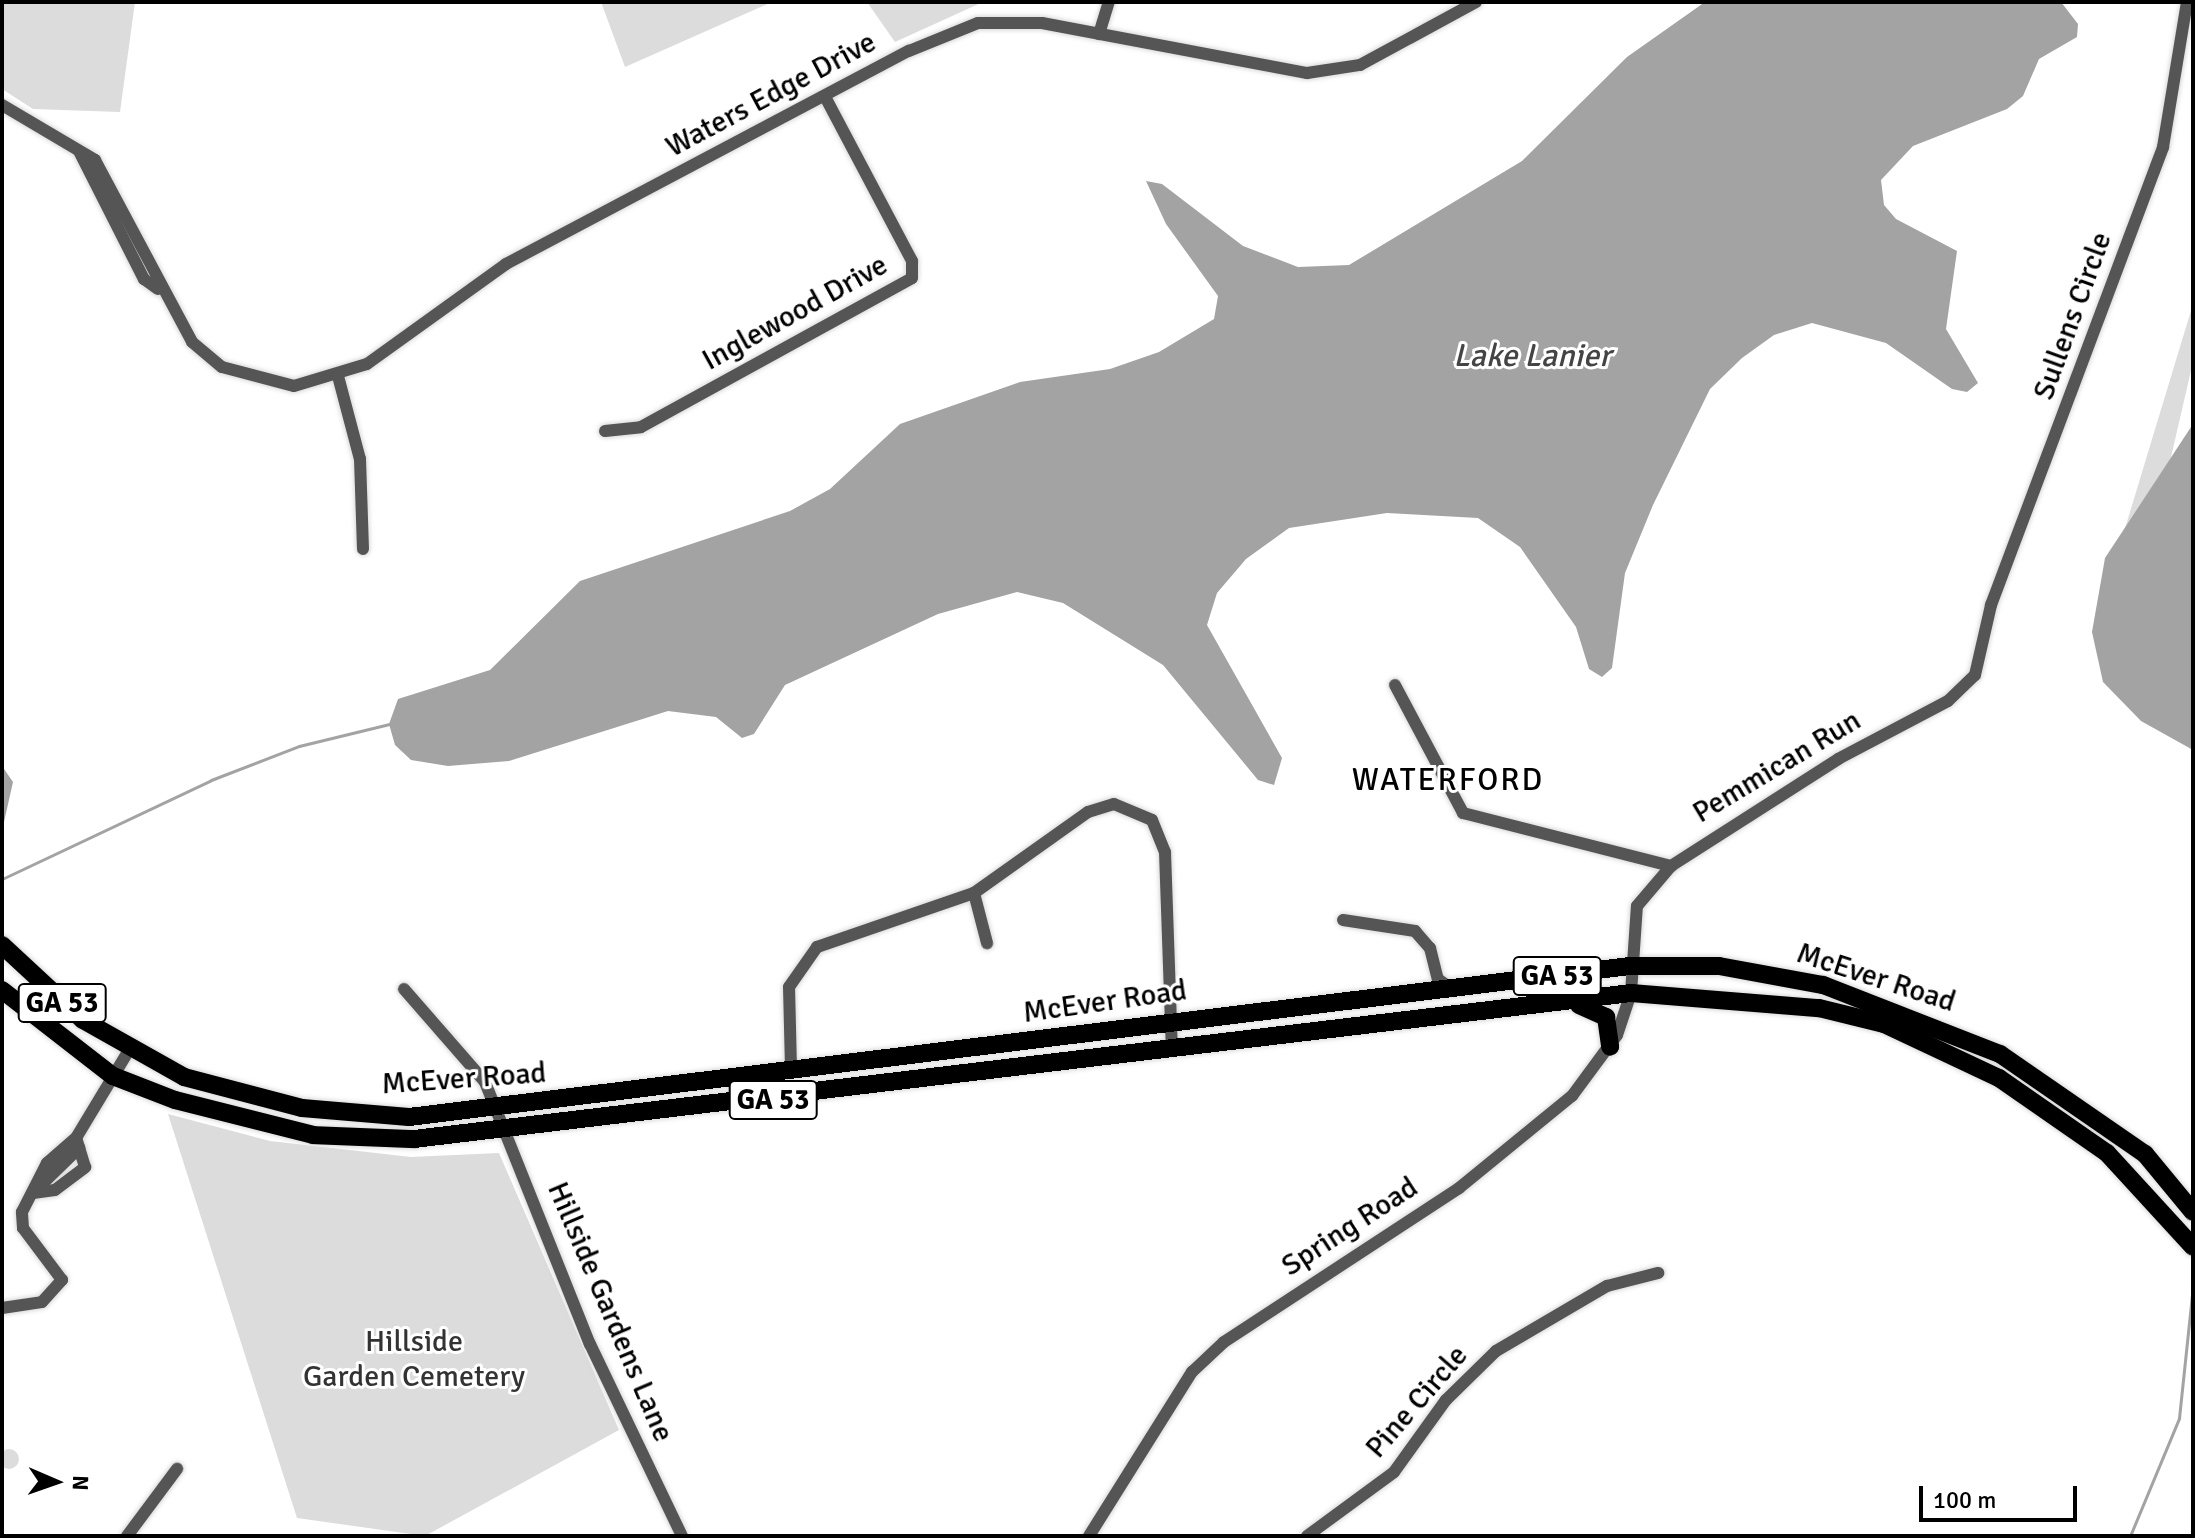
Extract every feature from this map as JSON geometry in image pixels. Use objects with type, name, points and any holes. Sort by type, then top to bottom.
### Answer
[{"type":"main road","name":"McEver Road","points":[[2,945],[35,981],[129,1050],[184,1077],[302,1108],[409,1117],[1169,1020],[1630,966],[1757,971],[1823,985],[1948,1029],[2000,1054],[2145,1154],[2193,1212]]},
{"type":"main road","name":"McEver Road","points":[[2,990],[113,1076],[232,1120],[313,1135],[414,1139],[1172,1051],[1485,1009],[1631,993],[1819,1008],[1884,1024],[1961,1058],[2107,1153],[2193,1247]]},
{"type":"main road","points":[[1485,1009],[1594,1006],[1606,1017],[1610,1047]]},
{"type":"street","points":[[1099,34],[1109,2]]},
{"type":"street","name":"Waters Edge Drive","points":[[2,105],[95,160],[131,220],[159,289],[192,342],[222,367],[279,385],[338,376],[367,364],[506,264],[825,97],[978,23],[1010,19],[1270,69],[1330,71],[1371,59],[1476,2]]},
{"type":"street","name":"Sullens Circle","points":[[1982,641],[2163,147],[2187,2]]},
{"type":"street","name":"Inglewood Drive","points":[[605,431],[641,427],[912,278],[912,261],[825,97]]},
{"type":"street","points":[[338,376],[360,459],[363,549]]},
{"type":"street","name":"Pemmican Run","points":[[1630,966],[1637,906],[1671,866],[1838,759],[1948,701],[1975,675],[1982,641]]},
{"type":"street","points":[[1395,685],[1463,813],[1671,866]]},
{"type":"street","points":[[791,1068],[789,987],[817,947],[974,893],[1088,812],[1114,804],[1143,811],[1165,852],[1172,1051]]},
{"type":"street","points":[[974,893],[987,943]]},
{"type":"street","points":[[1343,920],[1415,931],[1430,948],[1438,979],[1452,989]]},
{"type":"street","name":"Spring Road","points":[[1089,1536],[1192,1372],[1268,1310],[1521,1143],[1572,1096],[1610,1047],[1631,993],[1630,966]]},
{"type":"street","name":"Hillside Gardens Lane","points":[[404,989],[485,1082],[590,1344],[682,1536]]},
{"type":"street","points":[[2,1308],[42,1302],[62,1280],[23,1228],[33,1193],[77,1143],[129,1050]]},
{"type":"street","points":[[33,1193],[55,1190],[85,1167],[77,1143]]},
{"type":"street","name":"Pine Circle","points":[[1307,1536],[1394,1472],[1446,1400],[1496,1351],[1607,1286],[1658,1273]]},
{"type":"street","points":[[127,1536],[177,1469]]},
{"type":"green space","points":[[2,2],[135,2],[120,112],[33,109],[2,89]]},
{"type":"green space","points":[[601,2],[772,2],[625,67]]},
{"type":"green space","points":[[867,2],[983,2],[895,42]]},
{"type":"green space","points":[[2193,304],[2193,362],[2165,483],[2113,568]]},
{"type":"green space","name":"Hillside Garden Cemetery","points":[[168,1114],[270,1141],[411,1157],[499,1153],[619,1430],[425,1536],[297,1518]]},
{"type":"green space","points":[[9,1449],[16,1452],[19,1459],[16,1466],[9,1469],[2,1466],[-1,1459],[2,1452]]},
{"type":"water","name":"Lake Lanier","points":[[1705,2],[2061,2],[2078,24],[2077,37],[2039,59],[2023,96],[2007,109],[1913,146],[1881,180],[1884,205],[1896,219],[1957,251],[1946,329],[1978,383],[1967,392],[1952,389],[1886,343],[1812,323],[1774,335],[1742,358],[1710,389],[1653,505],[1625,573],[1612,668],[1602,677],[1589,669],[1576,627],[1520,547],[1478,518],[1387,513],[1289,528],[1246,559],[1217,593],[1207,625],[1282,758],[1274,785],[1258,780],[1163,665],[1063,603],[1017,592],[938,614],[785,685],[754,734],[742,738],[716,717],[668,711],[509,761],[448,766],[411,760],[395,745],[389,724],[398,699],[490,670],[580,581],[790,511],[830,489],[900,424],[1020,382],[1110,369],[1159,352],[1214,319],[1218,296],[1166,224],[1146,181],[1162,184],[1243,246],[1298,267],[1349,265],[1522,161],[1627,57]]},
{"type":"water","points":[[2193,424],[2193,750],[2141,721],[2103,682],[2092,632],[2105,558]]},
{"type":"water","points":[[2,766],[13,782],[2,831]]},
{"type":"waterway","points":[[2,879],[211,780],[299,746],[389,724]]},
{"type":"waterway","points":[[2130,1536],[2179,1418],[2193,1285]]},
{"type":"district","name":"WATERFORD","points":[[1448,780]]}]
